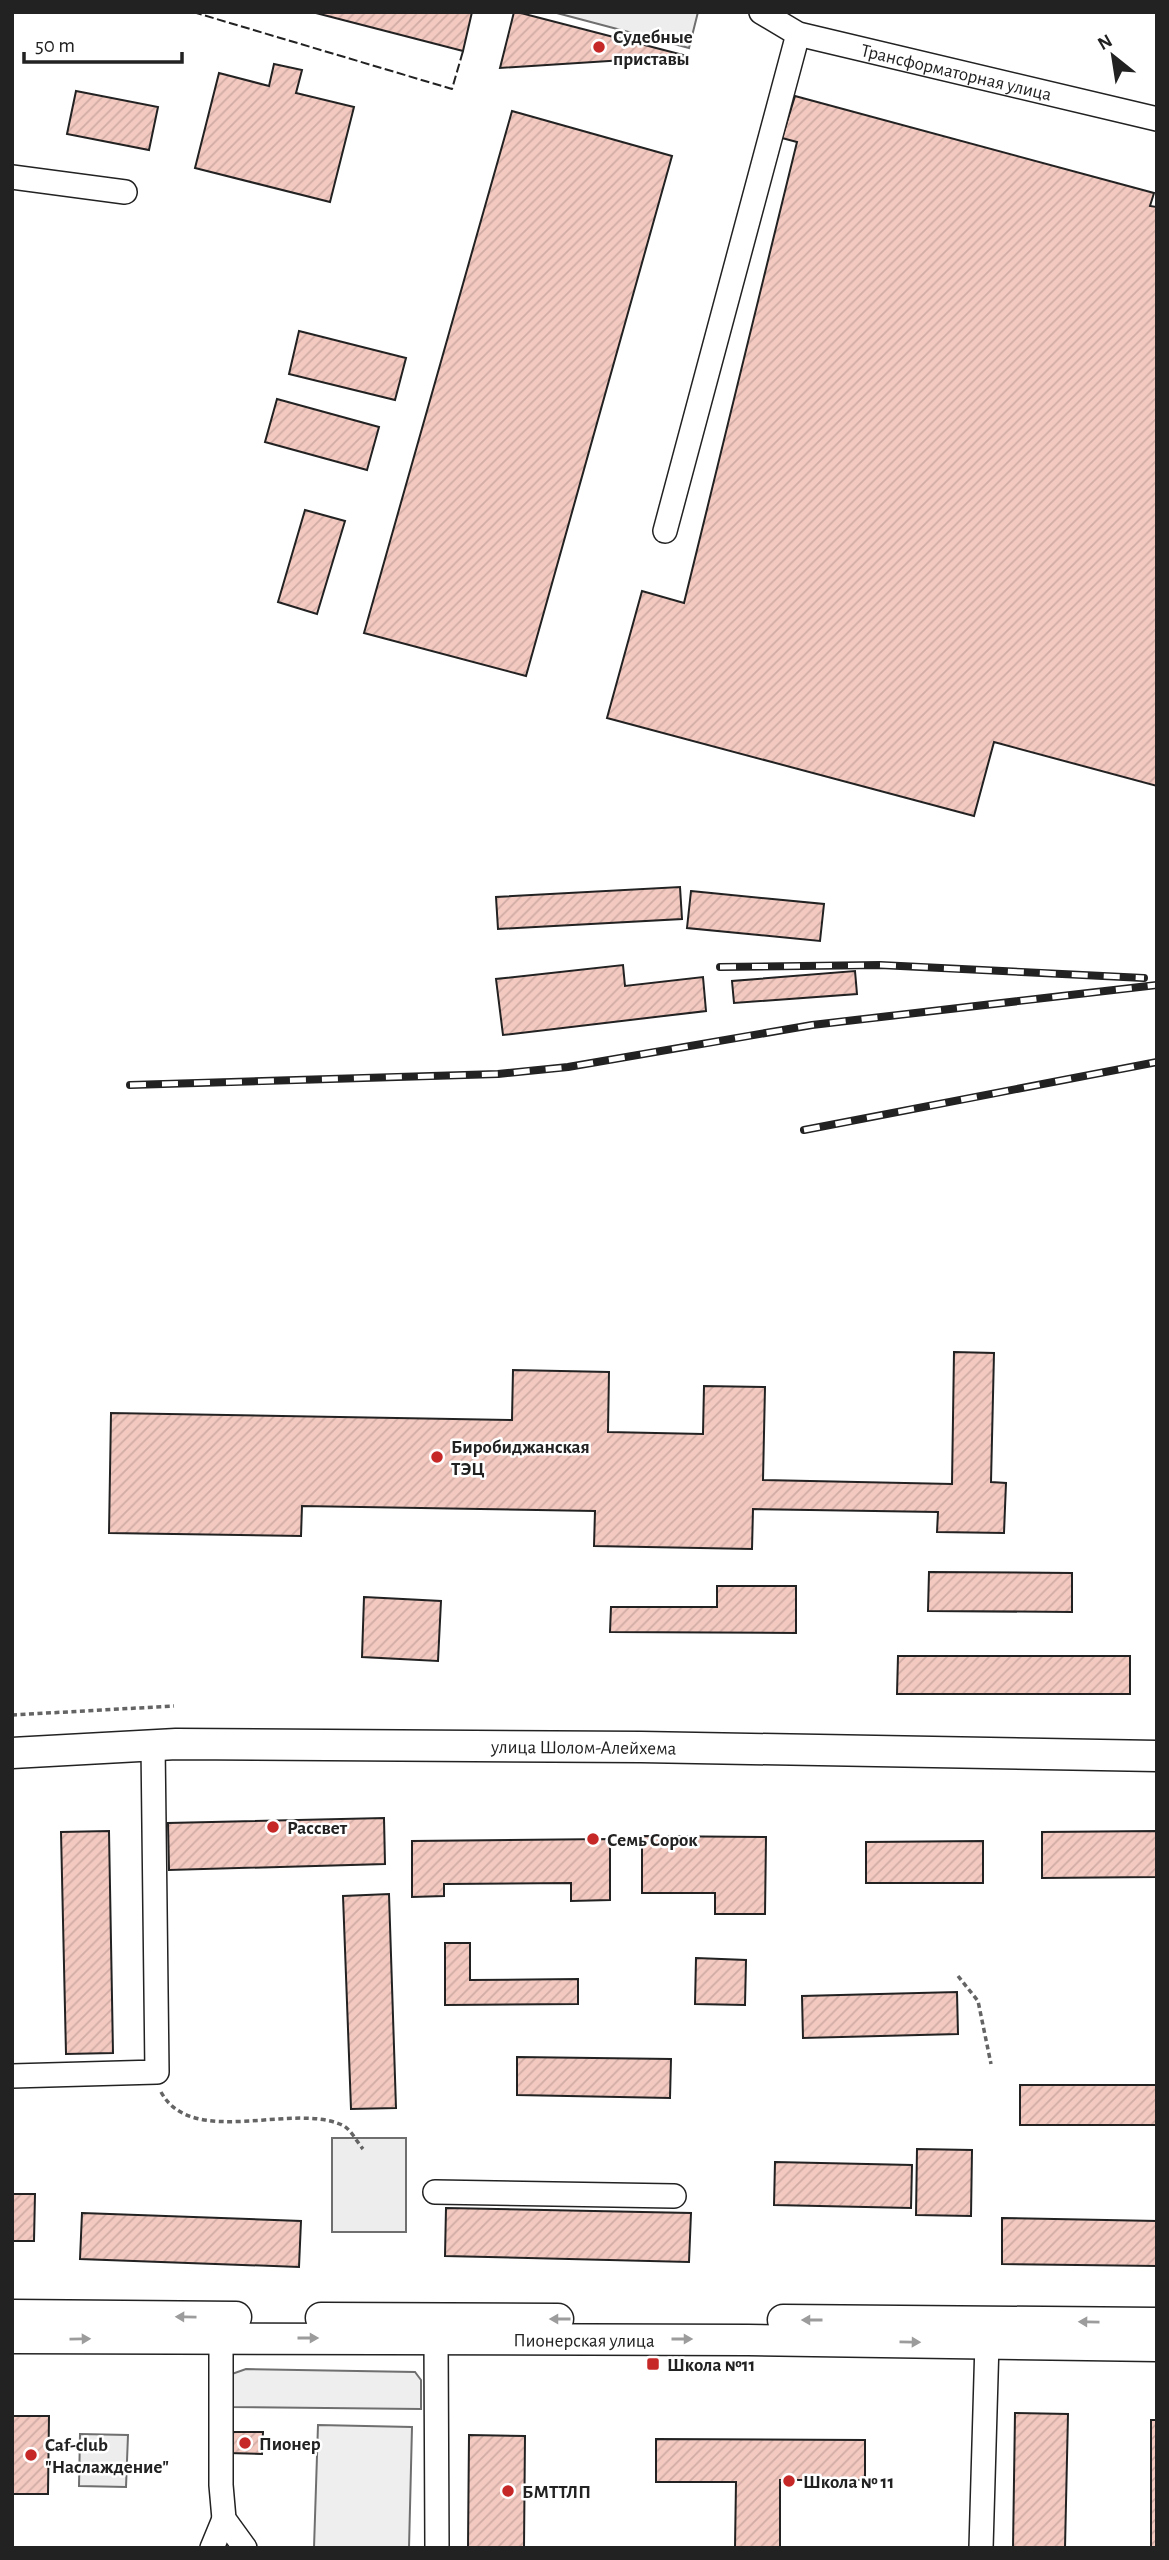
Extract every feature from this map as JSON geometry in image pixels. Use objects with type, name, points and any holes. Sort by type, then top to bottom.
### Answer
[{"type":"main road","name":"улица Шолом-Алейхема","points":[[12,1753],[153,1744],[640,1746],[1157,1756]]},
{"type":"main road","name":"Пионерская улица","points":[[12,2315],[221,2328]]},
{"type":"main road","name":"Пионерская улица","points":[[12,2338],[221,2328],[988,2332],[1157,2323]]},
{"type":"main road","name":"Пионерская улица","points":[[988,2332],[1157,2346]]},
{"type":"street","name":"Трансформаторная улица","points":[[761,12],[798,34],[1157,119]]},
{"type":"street","points":[[665,531],[798,34]]},
{"type":"street","points":[[12,177],[125,192]]},
{"type":"street","points":[[12,2076],[156,2072],[153,1744]]},
{"type":"street","points":[[435,2192],[674,2196]]},
{"type":"street","points":[[212,2548],[224,2519],[220,2485],[221,2328]]},
{"type":"street","points":[[436,2329],[437,2548]]},
{"type":"street","points":[[981,2548],[988,2332]]},
{"type":"street","points":[[224,2519],[245,2548]]},
{"type":"path","points":[[12,1715],[174,1706]]},
{"type":"path","points":[[958,1976],[978,2001],[991,2064]]},
{"type":"path","points":[[156,2072],[162,2094],[176,2110],[194,2118],[314,2118],[344,2125],[363,2149]]},
{"type":"shaded area","points":[[553,12],[698,12],[689,48]]},
{"type":"shaded area","points":[[332,2138],[406,2138],[406,2232],[332,2232]]},
{"type":"shaded area","points":[[246,2369],[415,2372],[421,2380],[421,2409],[229,2407],[229,2375]]},
{"type":"shaded area","points":[[318,2425],[412,2427],[409,2548],[314,2548]]},
{"type":"shaded area","points":[[80,2434],[128,2435],[126,2487],[79,2486]]},
{"type":"building","points":[[312,12],[472,12],[463,51]]},
{"type":"building","points":[[514,12],[517,12],[687,56],[500,68]]},
{"type":"building","points":[[274,64],[302,70],[296,93],[354,107],[330,202],[195,168],[219,73],[269,86]]},
{"type":"building","points":[[76,91],[158,107],[149,150],[67,134]]},
{"type":"building","points":[[795,96],[1154,193],[1150,206],[1157,207],[1157,786],[994,742],[974,816],[607,718],[642,591],[684,603],[797,142],[782,138]]},
{"type":"building","points":[[512,111],[672,156],[526,676],[364,633]]},
{"type":"building","points":[[299,331],[406,358],[395,400],[289,374]]},
{"type":"building","points":[[277,399],[379,427],[367,470],[265,442]]},
{"type":"building","points":[[305,510],[345,521],[317,614],[278,602]]},
{"type":"building","points":[[680,887],[682,919],[498,929],[496,897]]},
{"type":"building","points":[[691,891],[824,904],[820,941],[687,928]]},
{"type":"building","points":[[623,965],[625,986],[703,977],[706,1011],[503,1035],[496,979]]},
{"type":"building","points":[[855,971],[857,994],[734,1003],[732,981]]},
{"type":"building","name":"Биробиджанская ТЭЦ","points":[[954,1352],[994,1353],[991,1482],[1006,1483],[1004,1533],[937,1532],[938,1512],[753,1509],[752,1549],[594,1546],[595,1511],[302,1506],[301,1536],[109,1533],[111,1413],[512,1420],[513,1370],[609,1372],[608,1432],[703,1434],[704,1386],[765,1387],[763,1480],[952,1484]]},
{"type":"building","points":[[929,1572],[1072,1573],[1072,1612],[928,1611]]},
{"type":"building","points":[[717,1586],[796,1586],[796,1633],[610,1632],[611,1607],[717,1607]]},
{"type":"building","points":[[364,1597],[441,1601],[438,1661],[362,1657]]},
{"type":"building","points":[[898,1656],[1130,1656],[1130,1694],[897,1694]]},
{"type":"building","points":[[384,1818],[385,1864],[169,1870],[168,1823]]},
{"type":"building","points":[[109,1831],[113,2053],[66,2054],[61,1832]]},
{"type":"building","points":[[1157,1831],[1157,1877],[1042,1878],[1042,1832]]},
{"type":"building","points":[[642,1836],[766,1837],[765,1914],[715,1914],[715,1893],[642,1893]]},
{"type":"building","points":[[610,1839],[610,1900],[571,1901],[571,1883],[444,1884],[444,1896],[412,1897],[412,1841]]},
{"type":"building","points":[[983,1841],[983,1883],[866,1883],[866,1842]]},
{"type":"building","points":[[389,1894],[396,2108],[351,2109],[343,1896]]},
{"type":"building","points":[[445,1943],[470,1943],[470,1980],[578,1979],[578,2004],[445,2005]]},
{"type":"building","points":[[696,1958],[746,1960],[745,2005],[695,2004]]},
{"type":"building","points":[[957,1992],[958,2034],[803,2038],[802,1996]]},
{"type":"building","points":[[517,2057],[671,2059],[670,2098],[517,2095]]},
{"type":"building","points":[[1020,2085],[1157,2085],[1157,2125],[1020,2125]]},
{"type":"building","points":[[917,2149],[972,2150],[971,2216],[916,2215]]},
{"type":"building","points":[[775,2162],[912,2165],[911,2208],[774,2205]]},
{"type":"building","points":[[12,2194],[35,2194],[34,2241],[12,2241]]},
{"type":"building","points":[[446,2208],[691,2213],[689,2262],[445,2256]]},
{"type":"building","points":[[82,2213],[301,2221],[299,2267],[80,2259]]},
{"type":"building","points":[[1002,2218],[1157,2221],[1157,2266],[1002,2264]]},
{"type":"building","points":[[1015,2413],[1068,2414],[1065,2548],[1013,2548]]},
{"type":"building","name":"Caf-club \"Наслаждение\"","points":[[12,2416],[49,2416],[48,2494],[12,2494]]},
{"type":"building","points":[[1151,2420],[1157,2420],[1157,2548],[1151,2548]]},
{"type":"building","name":"Пионер","points":[[228,2432],[263,2432],[262,2454],[228,2453]]},
{"type":"building","points":[[469,2435],[525,2436],[524,2548],[468,2548]]},
{"type":"building","points":[[656,2439],[865,2440],[865,2480],[780,2480],[780,2548],[735,2548],[736,2482],[656,2482]]},
{"type":"railway","points":[[720,967],[880,965],[1144,978]]},
{"type":"railway","points":[[130,1085],[498,1074],[568,1067],[812,1025],[1157,985]]},
{"type":"railway","points":[[804,1130],[1157,1062]]},
{"type":"fence","points":[[193,12],[452,89],[463,51]]},
{"type":"place","name":"Судебные приставы","points":[[599,47]]},
{"type":"place","name":"Биробиджанская ТЭЦ","points":[[437,1457]]},
{"type":"place","name":"Рассвет","points":[[273,1827]]},
{"type":"place","name":"Семь Сорок","points":[[593,1839]]},
{"type":"place","name":"Школа №11","points":[[653,2364]]},
{"type":"place","name":"Пионер","points":[[245,2443]]},
{"type":"place","name":"Caf-club \"Наслаждение\"","points":[[31,2455]]},
{"type":"place","name":"Школа № 11","points":[[789,2481]]},
{"type":"place","name":"БМТТЛП","points":[[508,2491]]}]
